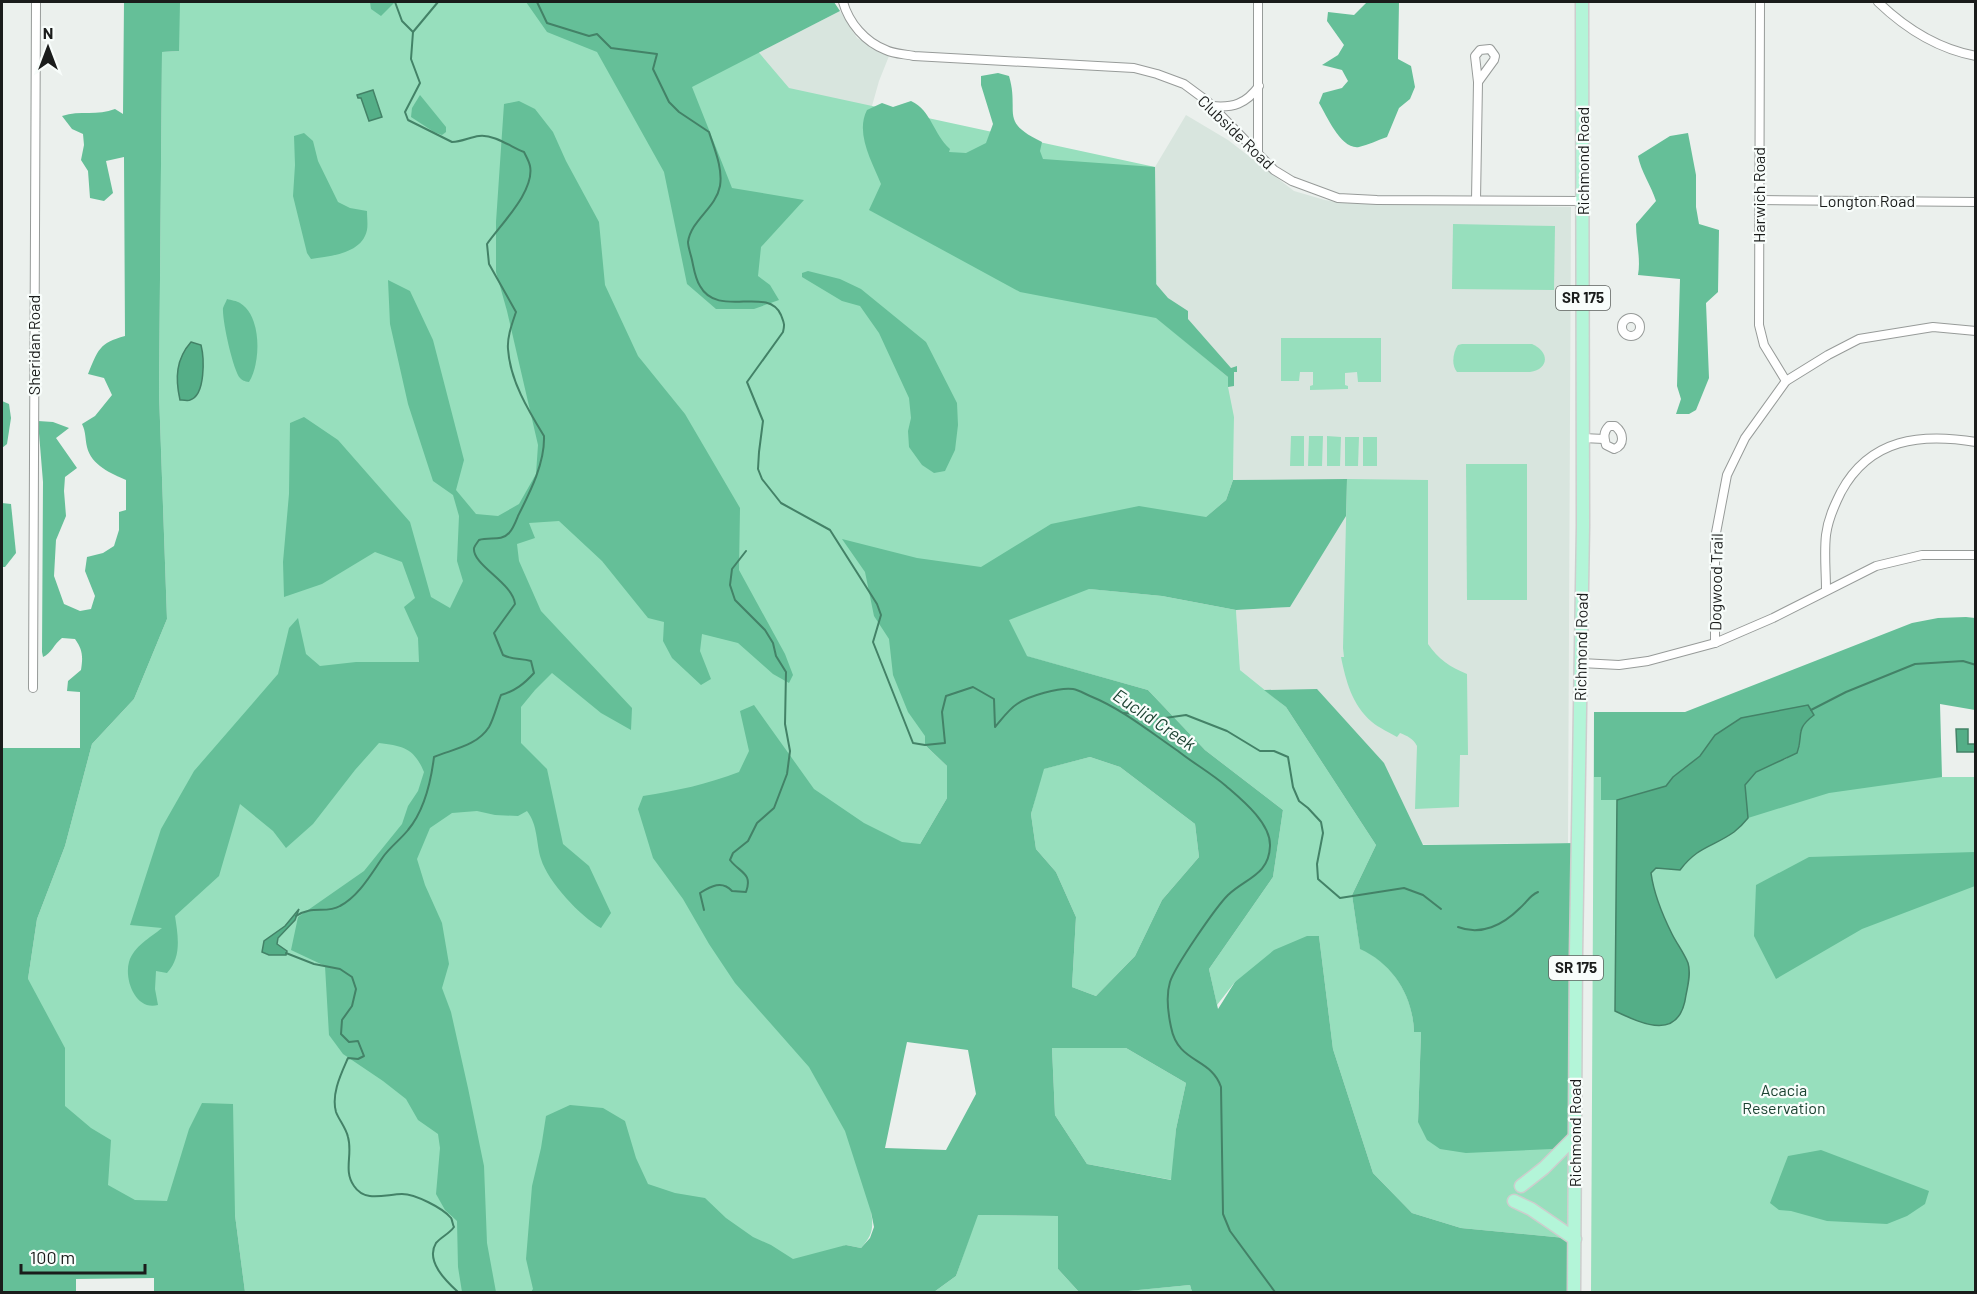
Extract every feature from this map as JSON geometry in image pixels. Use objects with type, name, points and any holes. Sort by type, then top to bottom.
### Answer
[{"type":"main road","name":"Richmond Road","points":[[1574,1293],[1583,438],[1582,2]]},
{"type":"main road","points":[[1521,1186],[1544,1168],[1575,1137]]},
{"type":"main road","points":[[1514,1201],[1532,1209],[1575,1239]]},
{"type":"street","name":"Sheridan Road","points":[[33,688],[36,2]]},
{"type":"street","name":"Clubside Road","points":[[843,2],[863,37],[887,51],[914,56],[1134,68],[1184,84],[1212,106],[1274,170],[1292,181],[1338,198],[1583,201]]},
{"type":"street","points":[[1258,2],[1258,154]]},
{"type":"street","name":"Harwich Road","points":[[1760,2],[1759,325],[1764,345],[1786,381]]},
{"type":"street","points":[[1878,2],[1924,38],[1976,56]]},
{"type":"street","points":[[1476,200],[1478,82]]},
{"type":"street","points":[[1212,106],[1227,107],[1241,104],[1253,94],[1258,86]]},
{"type":"street","name":"Longton Road","points":[[1759,200],[1976,202]]},
{"type":"street","name":"Dogwood Trail","points":[[1715,643],[1715,538],[1727,475],[1745,438],[1786,381],[1859,339],[1933,327],[1976,331]]},
{"type":"street","points":[[1826,590],[1826,536],[1832,510],[1847,481],[1869,457],[1887,447],[1910,439],[1948,437],[1976,442]]},
{"type":"street","points":[[1583,438],[1604,439]]},
{"type":"street","points":[[1581,663],[1619,665],[1648,661],[1715,643],[1773,618],[1876,566],[1922,555],[1976,555]]},
{"type":"shaded area","points":[[124,2],[180,2],[179,51],[162,52],[159,393],[167,619],[134,699],[92,744],[65,846],[37,919],[28,979],[65,1048],[65,1106],[91,1128],[111,1140],[108,1185],[135,1200],[167,1201],[189,1129],[202,1103],[233,1104],[235,1215],[245,1292],[154,1292],[154,1278],[76,1279],[76,1292],[2,1292],[2,748],[80,748],[80,692],[67,691],[68,681],[81,670],[80,647],[75,639],[62,638],[43,657],[42,652],[43,482],[38,421],[53,422],[69,428],[56,438],[77,468],[65,477],[66,516],[56,540],[54,576],[64,604],[80,611],[91,609],[95,596],[85,571],[87,557],[103,553],[114,546],[119,530],[119,512],[126,510],[126,480],[103,468],[93,459],[87,447],[82,424],[95,416],[112,395],[104,378],[88,374],[94,359],[105,345],[125,336],[124,157],[106,161],[113,193],[104,201],[90,198],[88,171],[81,160],[84,145],[83,134],[72,129],[62,116],[115,109],[123,114]]},
{"type":"shaded area","points":[[370,2],[395,2],[381,16],[371,9]]},
{"type":"shaded area","points":[[526,2],[834,2],[840,11],[692,87],[732,188],[804,200],[761,247],[758,276],[770,285],[779,300],[754,309],[716,309],[687,284],[664,172],[597,52],[547,32]]},
{"type":"shaded area","points":[[1367,2],[1399,2],[1398,59],[1411,66],[1415,87],[1410,99],[1399,108],[1387,137],[1359,147],[1352,147],[1335,131],[1319,103],[1323,93],[1342,88],[1348,81],[1342,70],[1322,65],[1338,55],[1344,45],[1327,21],[1328,12],[1354,15]]},
{"type":"shaded area","points":[[840,11],[857,38],[889,56],[872,106],[896,148],[692,87]]},
{"type":"shaded area","points":[[998,73],[1009,76],[1015,122],[1028,135],[1042,142],[1040,151],[1043,159],[1155,167],[1156,284],[1168,298],[1188,311],[1188,319],[1231,368],[1237,366],[1237,372],[1234,372],[1234,386],[1228,387],[1228,377],[1156,318],[1020,292],[869,210],[881,184],[869,157],[864,138],[863,128],[867,110],[882,103],[893,107],[911,101],[924,111],[950,149],[949,152],[966,153],[986,143],[993,124],[981,85],[981,76]]},
{"type":"shaded area","points":[[373,90],[382,117],[369,121],[361,98],[357,95]]},
{"type":"shaded area","points":[[420,95],[446,127],[446,132],[442,135],[411,117],[412,108]]},
{"type":"shaded area","points":[[519,101],[535,109],[553,132],[599,222],[605,285],[638,356],[685,414],[740,508],[739,570],[785,654],[793,675],[789,683],[773,674],[738,643],[702,634],[700,651],[711,679],[701,685],[672,658],[663,641],[664,622],[648,618],[602,561],[559,521],[529,523],[535,538],[517,544],[519,561],[541,611],[632,708],[631,730],[601,713],[552,673],[521,707],[521,743],[547,769],[563,844],[589,866],[611,913],[601,928],[575,907],[551,878],[541,859],[535,828],[527,811],[518,816],[477,811],[452,813],[430,828],[417,859],[425,885],[442,923],[449,964],[442,988],[451,1012],[484,1166],[487,1243],[496,1292],[462,1292],[458,1267],[457,1221],[445,1210],[436,1194],[440,1148],[438,1134],[418,1120],[406,1099],[343,1054],[329,1035],[325,966],[291,950],[298,917],[364,871],[402,824],[408,806],[418,791],[424,772],[412,753],[395,745],[379,743],[313,824],[286,848],[273,831],[240,804],[219,876],[175,916],[177,953],[167,973],[156,971],[155,989],[158,1005],[150,1006],[138,999],[130,985],[128,969],[131,956],[135,951],[162,928],[130,925],[161,829],[194,771],[278,674],[289,628],[298,618],[306,654],[320,666],[356,662],[419,662],[418,638],[404,607],[415,598],[402,562],[375,552],[322,584],[284,597],[283,562],[289,494],[290,423],[304,417],[338,440],[410,522],[431,597],[450,608],[463,581],[457,561],[459,516],[453,495],[433,481],[408,404],[390,324],[388,280],[410,291],[433,340],[464,460],[456,490],[476,514],[498,516],[519,504],[536,474],[538,445],[496,272],[496,222],[504,104]]},
{"type":"shaded area","points":[[1186,115],[1228,140],[1294,191],[1325,200],[1571,207],[1568,843],[1376,845],[1286,707],[1240,670],[1236,610],[1290,607],[1347,480],[1233,480],[1234,417],[1157,318],[1155,167]]},
{"type":"shaded area","points":[[304,133],[313,141],[318,161],[338,202],[350,208],[367,211],[367,230],[359,244],[344,252],[311,259],[307,253],[293,196],[294,136]]},
{"type":"shaded area","points":[[1688,133],[1696,175],[1696,207],[1699,224],[1719,230],[1718,292],[1706,303],[1709,378],[1696,410],[1689,414],[1676,414],[1681,399],[1677,386],[1680,279],[1638,275],[1636,224],[1656,201],[1638,156],[1670,136]]},
{"type":"shaded area","points":[[808,271],[840,279],[861,289],[926,342],[957,403],[958,425],[955,450],[945,471],[934,473],[922,465],[909,447],[908,431],[911,418],[909,398],[879,333],[860,306],[842,301],[802,277],[802,273]]},
{"type":"shaded area","points":[[227,299],[239,302],[247,309],[256,329],[256,363],[249,382],[240,378],[231,356],[223,314]]},
{"type":"shaded area","points":[[191,342],[201,345],[203,375],[195,397],[190,400],[180,400],[178,369],[182,355]]},
{"type":"shaded area","points":[[2,401],[9,404],[11,418],[7,444],[2,448]]},
{"type":"shaded area","points":[[1347,479],[1346,516],[1290,607],[1236,610],[1162,596],[1089,589],[1009,620],[1027,656],[1148,690],[1205,750],[1283,810],[1273,877],[1209,969],[1218,1009],[1235,982],[1274,950],[1307,936],[1319,936],[1333,1049],[1373,1173],[1412,1213],[1461,1228],[1575,1239],[1574,1292],[1192,1292],[1190,1285],[1118,1292],[1079,1292],[1058,1269],[1058,1216],[978,1215],[956,1276],[934,1292],[531,1292],[533,1289],[526,1259],[532,1186],[546,1116],[570,1105],[603,1108],[625,1121],[636,1158],[648,1184],[675,1193],[705,1198],[726,1218],[753,1237],[793,1259],[846,1245],[861,1248],[870,1238],[874,1227],[871,1212],[845,1131],[809,1067],[735,983],[683,899],[653,858],[638,809],[643,796],[692,787],[739,772],[749,751],[740,711],[754,705],[814,789],[864,823],[902,842],[920,844],[947,798],[947,766],[925,745],[925,736],[908,712],[893,675],[889,639],[874,616],[865,572],[842,539],[917,558],[981,567],[1051,524],[1139,506],[1206,517],[1226,500],[1233,480]],"holes":[[[1090,757],[1120,767],[1195,824],[1199,857],[1162,900],[1135,956],[1096,996],[1072,987],[1076,917],[1056,872],[1036,849],[1031,814],[1044,769]],[[907,1042],[968,1050],[976,1094],[946,1150],[885,1148]],[[1052,1048],[1126,1048],[1186,1083],[1176,1129],[1171,1180],[1087,1164],[1055,1115]]]},
{"type":"shaded area","points":[[2,503],[11,504],[16,553],[5,567],[2,567]]},
{"type":"shaded area","points":[[1938,618],[1975,618],[1975,710],[1940,704],[1942,777],[1829,793],[1748,818],[1744,786],[1756,772],[1772,763],[1786,759],[1800,745],[1802,728],[1814,715],[1715,735],[1700,756],[1673,777],[1666,786],[1617,800],[1601,800],[1601,777],[1594,777],[1594,712],[1685,712],[1912,623]]},
{"type":"shaded area","points":[[1317,689],[1384,763],[1423,845],[1578,843],[1575,1148],[1466,1153],[1440,1149],[1427,1140],[1418,1122],[1421,1032],[1414,1032],[1410,1006],[1391,972],[1372,955],[1360,949],[1352,895],[1376,845],[1286,707],[1264,690]]},
{"type":"shaded area","points":[[1808,705],[1814,715],[1802,729],[1797,753],[1756,772],[1745,785],[1748,818],[1743,824],[1734,832],[1693,856],[1680,870],[1656,868],[1651,873],[1662,912],[1688,963],[1689,979],[1686,995],[1676,1019],[1669,1024],[1659,1026],[1637,1021],[1615,1011],[1617,800],[1666,786],[1673,777],[1700,756],[1715,735],[1741,718]]},
{"type":"shaded area","points":[[1956,729],[1968,729],[1968,744],[1975,744],[1975,752],[1957,752]]},
{"type":"shaded area","points":[[1975,852],[1975,886],[1862,929],[1776,979],[1754,936],[1756,885],[1809,857]]},
{"type":"shaded area","points":[[299,909],[295,920],[278,938],[277,944],[287,951],[286,955],[269,955],[262,952],[264,941],[285,926]]},
{"type":"shaded area","points":[[1821,1150],[1929,1191],[1925,1204],[1907,1216],[1887,1224],[1827,1221],[1779,1210],[1770,1203],[1788,1156]]},
{"type":"green space","points":[[176,2],[716,2],[789,88],[1155,167],[1157,318],[1228,377],[1234,417],[1233,480],[1226,500],[1149,566],[1090,589],[1162,596],[1236,610],[1240,670],[1286,707],[1376,845],[1352,895],[1360,948],[1382,963],[1399,982],[1410,1006],[1414,1032],[1421,1032],[1418,1122],[1563,1149],[1575,1148],[1575,1239],[1461,1228],[1412,1213],[1373,1173],[1333,1049],[1319,936],[1235,982],[1217,1005],[1209,969],[1273,877],[1283,810],[1205,750],[1148,690],[1026,656],[927,651],[925,745],[947,766],[947,798],[920,844],[871,1212],[872,1227],[868,1240],[861,1248],[846,1245],[738,1292],[245,1292],[235,1215],[25,1210],[28,979],[37,919],[65,846],[92,744],[134,699],[167,619],[159,393],[162,52],[179,51]]},
{"type":"green space","points":[[1453,224],[1555,226],[1554,290],[1452,289]]},
{"type":"green space","points":[[1281,338],[1381,338],[1381,382],[1358,382],[1357,372],[1345,373],[1345,385],[1348,389],[1310,390],[1310,386],[1313,385],[1313,372],[1300,372],[1299,381],[1281,381]]},
{"type":"green space","points":[[1532,344],[1542,351],[1545,360],[1541,367],[1530,372],[1457,372],[1453,362],[1454,355],[1458,345]]},
{"type":"green space","points":[[1291,436],[1304,436],[1304,466],[1290,466]]},
{"type":"green space","points":[[1309,436],[1323,436],[1322,466],[1308,466]]},
{"type":"green space","points":[[1327,436],[1341,437],[1340,466],[1327,466]]},
{"type":"green space","points":[[1345,437],[1359,437],[1358,466],[1345,466]]},
{"type":"green space","points":[[1363,437],[1377,437],[1377,466],[1363,466]]},
{"type":"green space","points":[[1466,464],[1527,464],[1527,600],[1467,600]]},
{"type":"green space","points":[[1347,479],[1428,480],[1428,644],[1445,662],[1467,674],[1468,755],[1460,755],[1459,807],[1415,809],[1417,746],[1407,736],[1400,733],[1397,737],[1372,722],[1359,708],[1348,684],[1341,657],[1344,657]]},
{"type":"green space","name":"Acacia Reservation","points":[[1594,712],[1669,777],[1975,777],[1975,1292],[1591,1292]]},
{"type":"green space","points":[[1090,757],[1120,767],[1195,824],[1199,857],[1162,900],[1135,956],[1096,996],[1072,987],[1076,917],[1056,872],[1036,849],[1031,814],[1043,769]]},
{"type":"green space","points":[[1052,1048],[1126,1048],[1186,1083],[1176,1129],[1172,1180],[1087,1164],[1055,1115]]},
{"type":"green space","points":[[977,1215],[1058,1216],[1058,1269],[1079,1292],[934,1292],[956,1276]]},
{"type":"green space","points":[[1190,1285],[1192,1292],[1116,1292]]},
{"type":"waterway","name":"Euclid Creek","points":[[395,2],[402,21],[413,32],[438,2]]},
{"type":"waterway","name":"Euclid Creek","points":[[537,2],[547,23],[589,36],[597,34],[611,48],[657,54],[653,69],[669,102],[679,112],[709,132],[718,158],[721,179],[718,194],[694,227],[688,242],[697,280],[708,295],[718,300],[765,302],[775,306],[784,324],[783,332],[747,382],[763,421],[758,469],[762,479],[781,503],[830,530],[877,604],[881,615],[873,642],[913,743],[925,745],[945,743],[942,712],[946,696],[973,687],[994,699],[995,727],[1011,709],[1022,701],[1052,691],[1075,690],[1102,701],[1124,714],[1214,777],[1247,805],[1266,829],[1270,846],[1266,864],[1228,895],[1187,951],[1170,982],[1168,1004],[1171,1027],[1180,1048],[1210,1070],[1221,1087],[1223,1214],[1230,1231],[1275,1292]]},
{"type":"waterway","points":[[296,916],[308,911],[335,908],[353,897],[386,853],[414,822],[426,795],[434,757],[478,739],[489,727],[501,695],[519,687],[534,673],[531,661],[503,655],[494,633],[515,604],[513,596],[479,561],[474,548],[479,540],[506,536],[512,529],[536,477],[544,446],[544,436],[526,405],[512,372],[508,344],[516,312],[489,264],[487,244],[522,196],[530,176],[530,166],[524,152],[496,139],[479,136],[452,142],[408,120],[405,112],[420,83],[411,59],[413,32]]},
{"type":"waterway","points":[[704,910],[700,893],[712,886],[720,885],[732,891],[746,892],[747,877],[730,860],[733,853],[748,841],[757,823],[774,808],[787,774],[790,751],[785,724],[786,672],[765,630],[735,600],[730,585],[732,569],[746,551]]},
{"type":"waterway","points":[[1811,710],[1846,692],[1915,664],[1963,661],[1976,665]]},
{"type":"waterway","points":[[1123,713],[1142,714],[1158,719],[1186,715],[1227,731],[1260,751],[1274,751],[1288,757],[1293,787],[1299,801],[1321,822],[1323,833],[1317,864],[1318,879],[1340,898],[1404,888],[1423,895],[1441,909]]},
{"type":"waterway","points":[[1458,927],[1475,930],[1499,924],[1538,892]]},
{"type":"waterway","points":[[286,953],[314,964],[340,969],[352,977],[356,989],[352,1006],[342,1020],[341,1034],[349,1042],[358,1041],[364,1056],[358,1059],[348,1058],[335,1098],[336,1112],[348,1137],[351,1180],[354,1186],[364,1194],[414,1196],[435,1206],[451,1218],[454,1227],[436,1243],[433,1257],[438,1270],[458,1292]]}]
